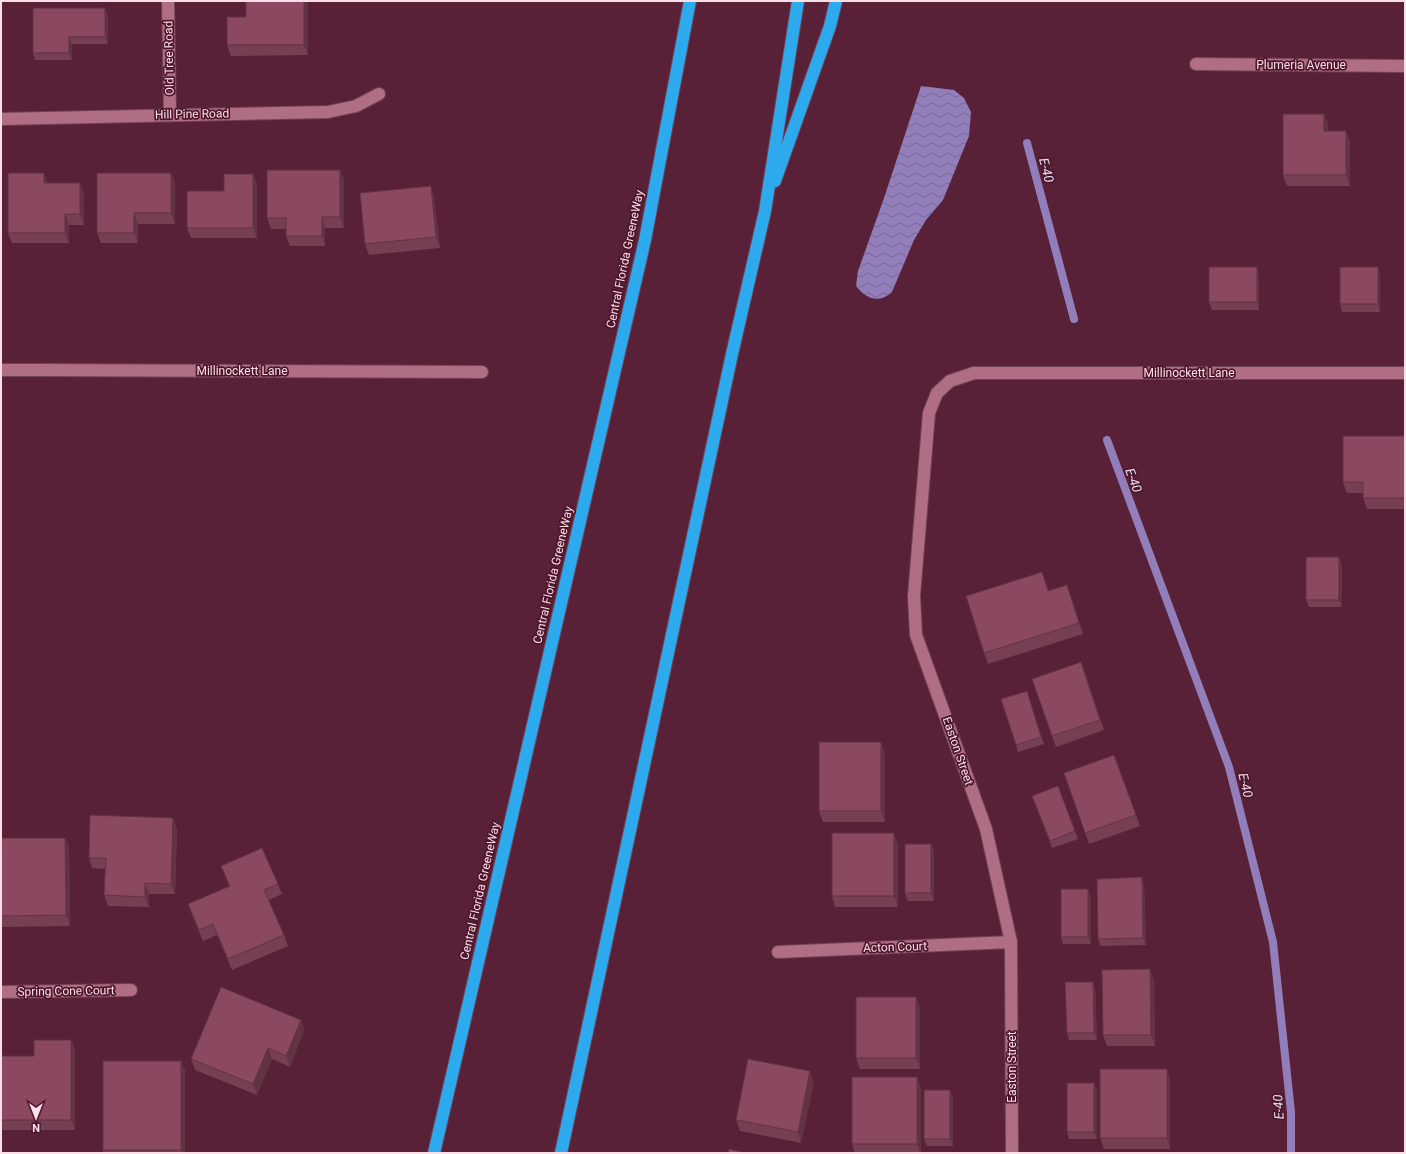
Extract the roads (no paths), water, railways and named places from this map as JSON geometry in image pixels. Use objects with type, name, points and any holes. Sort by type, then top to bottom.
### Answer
[{"type":"highway","name":"Central Florida GreeneWay","points":[[434,1153],[645,240],[690,1]]},
{"type":"highway","points":[[561,1153],[764,211],[798,1]]},
{"type":"highway","points":[[764,211],[830,26],[836,1]]},
{"type":"street","name":"Old Tree Road","points":[[168,1],[170,115]]},
{"type":"street","name":"Plumeria Avenue","points":[[1196,64],[1405,66]]},
{"type":"street","name":"Hill Pine Road","points":[[1,119],[328,112],[356,106],[379,94]]},
{"type":"street","name":"Millinockett Lane","points":[[1,370],[482,372]]},
{"type":"street","name":"Millinockett Lane","points":[[974,374],[1405,373]]},
{"type":"street","name":"Easton Street","points":[[974,374],[950,381],[937,393],[929,413],[914,596],[916,635],[986,829],[1011,942],[1012,1153]]},
{"type":"street","name":"Acton Court","points":[[778,952],[1011,942]]},
{"type":"street","name":"Spring Cone Court","points":[[1,992],[131,990]]},
{"type":"water","points":[[921,86],[954,90],[964,98],[971,112],[969,136],[943,200],[926,220],[914,240],[892,292],[887,296],[878,299],[868,297],[856,286],[858,271]]},
{"type":"waterway","name":"E-40","points":[[1027,143],[1074,319]]},
{"type":"waterway","name":"E-40","points":[[1107,440],[1229,767],[1273,942],[1291,1112],[1291,1153]]}]
